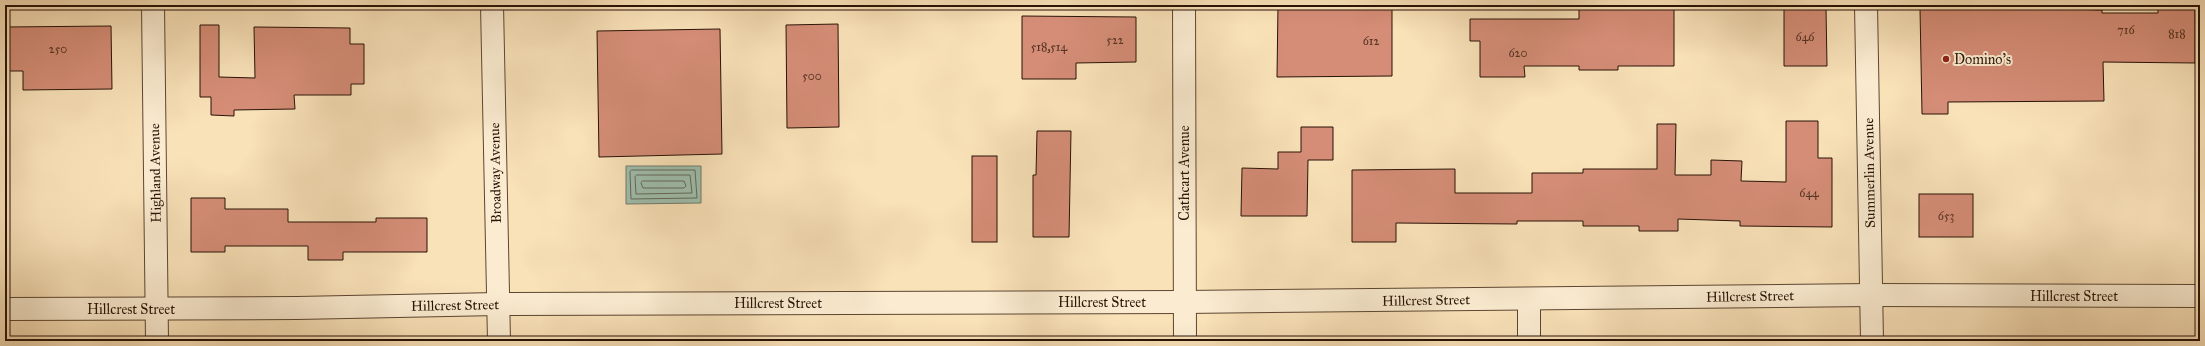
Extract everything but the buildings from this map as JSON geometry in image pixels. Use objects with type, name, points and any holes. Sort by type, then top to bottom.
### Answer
[{"type":"street","name":"Highland Avenue","points":[[152,5],[157,341]]},
{"type":"street","name":"Broadway Avenue","points":[[492,5],[499,341]]},
{"type":"street","name":"Cathcart Avenue","points":[[1184,5],[1185,341]]},
{"type":"street","name":"Summerlin Avenue","points":[[1866,5],[1872,341]]},
{"type":"street","name":"Hillcrest Street","points":[[5,309],[157,310],[498,304],[1184,302],[1871,295],[2200,296]]},
{"type":"street","points":[[1529,299],[1530,341]]},
{"type":"water","points":[[626,166],[701,166],[701,203],[626,204]]},
{"type":"place","name":"Domino's","points":[[1946,59]]}]
